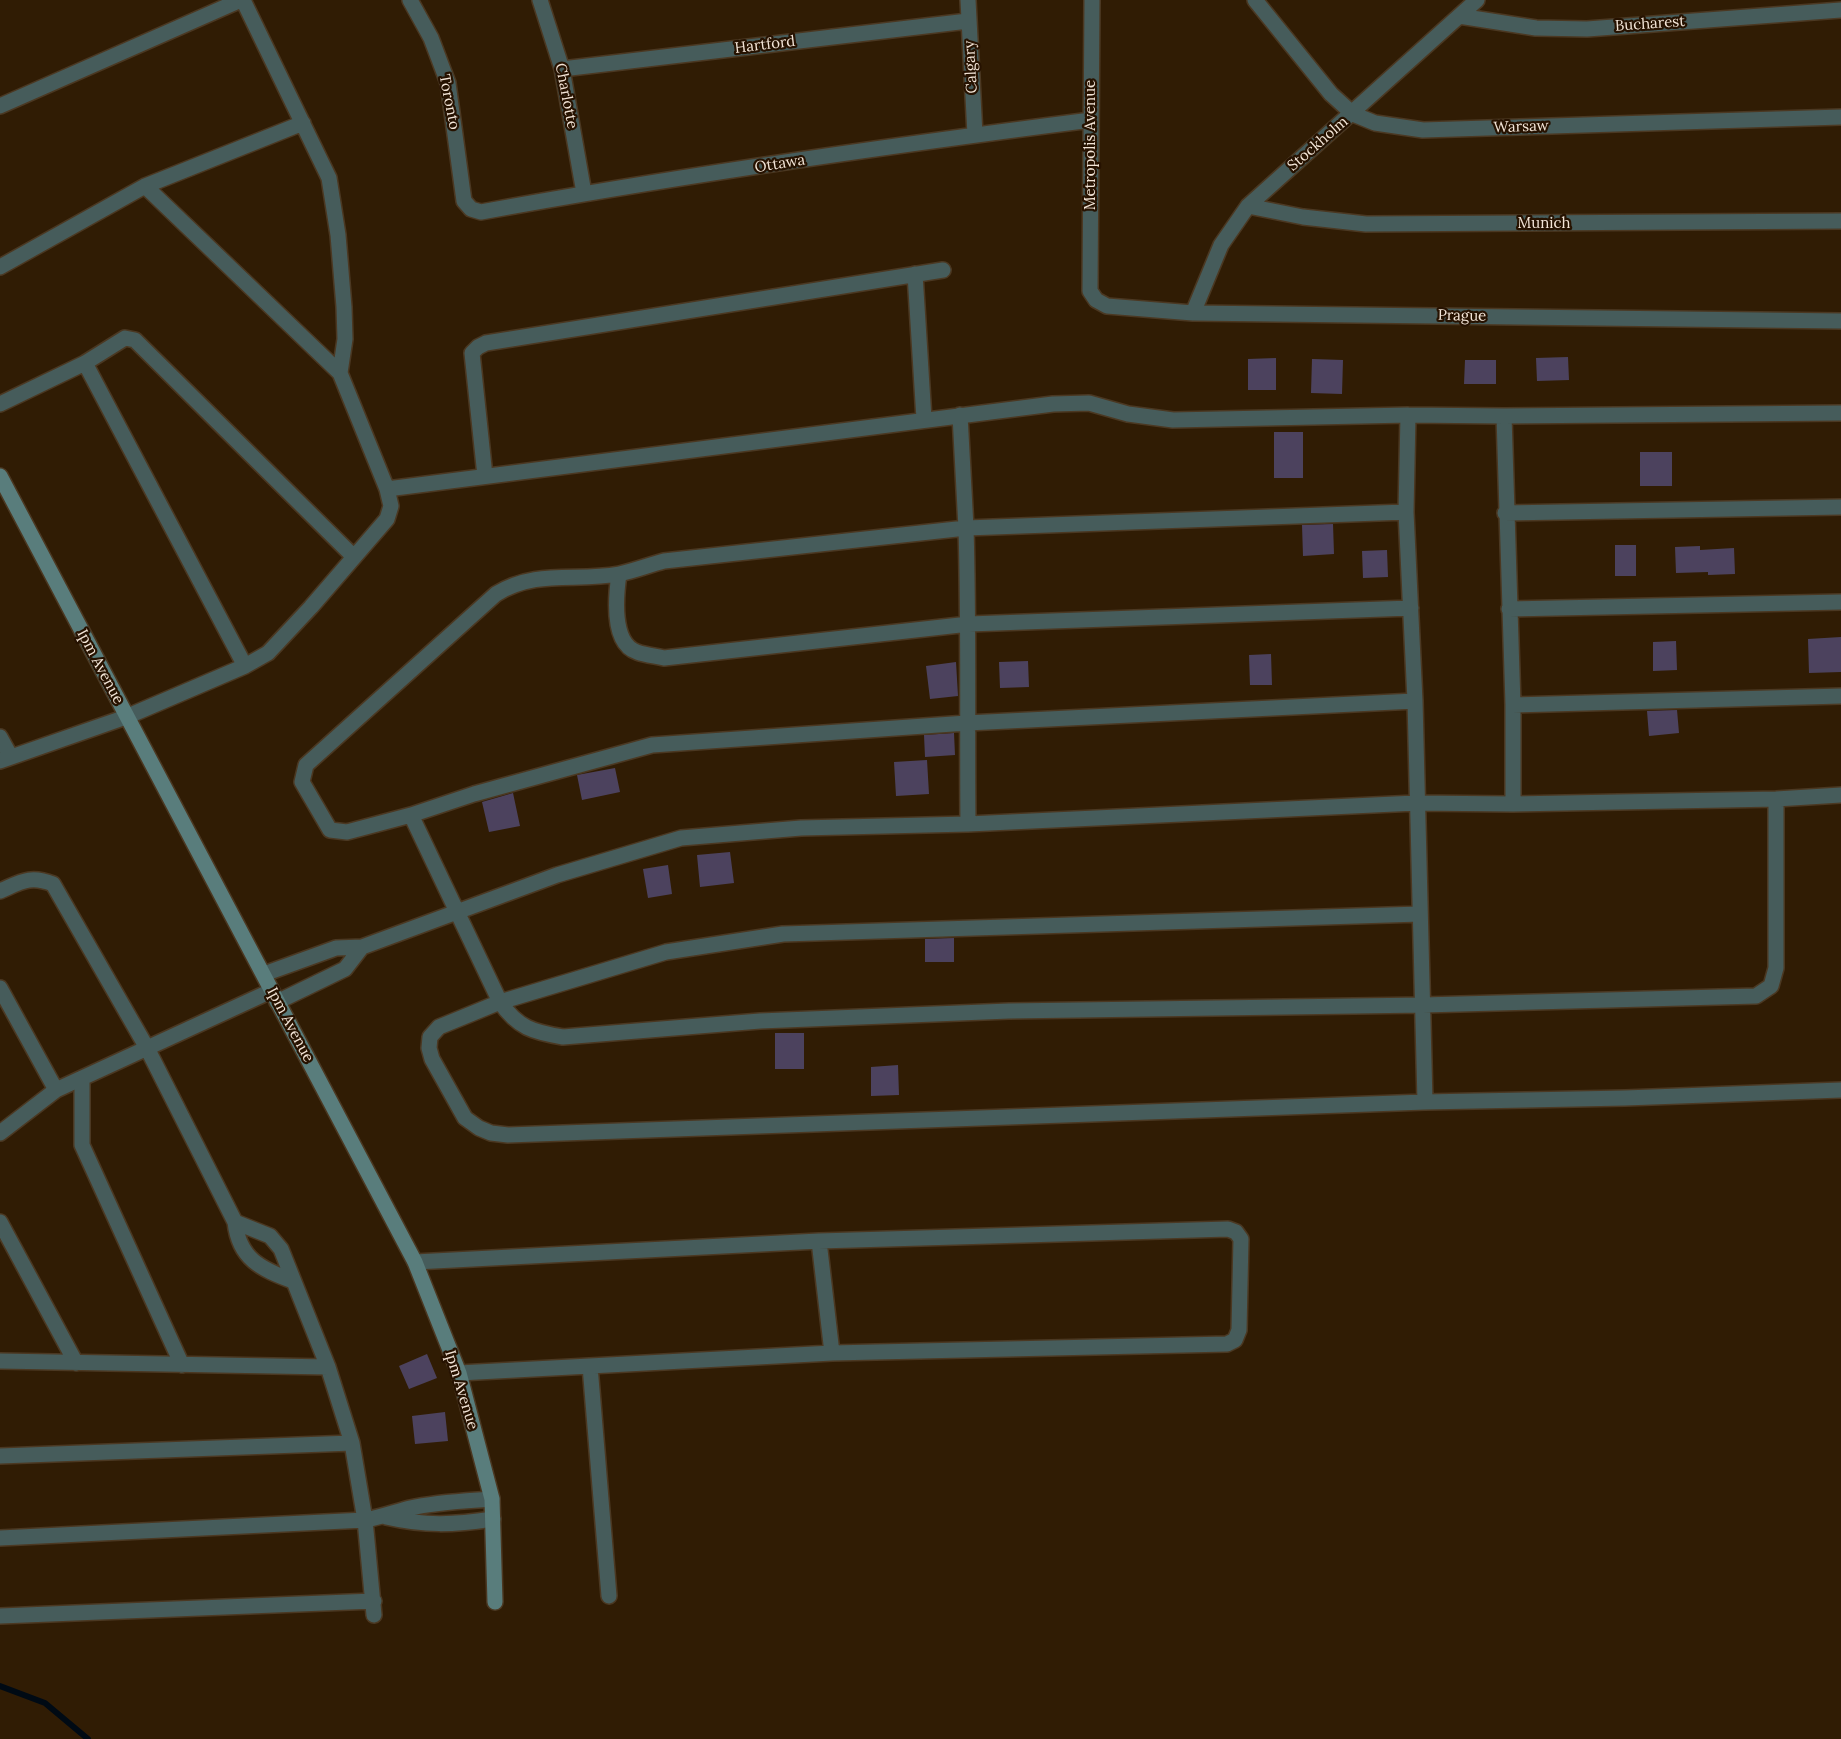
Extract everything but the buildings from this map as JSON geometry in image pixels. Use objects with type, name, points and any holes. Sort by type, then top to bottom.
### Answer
[{"type":"street","points":[[0,106],[242,0],[329,178],[338,235],[344,307],[345,339],[340,373]]},
{"type":"street","name":"Toronto","points":[[410,0],[431,38],[448,83],[464,201],[471,209]]},
{"type":"street","name":"Charlotte","points":[[540,0],[562,70],[584,193]]},
{"type":"street","name":"Calgary","points":[[968,0],[974,135]]},
{"type":"street","name":"Metropolis Avenue","points":[[1090,291],[1092,0]]},
{"type":"street","name":"Warsaw","points":[[1255,0],[1331,94],[1353,114],[1375,123],[1423,130],[1841,117]]},
{"type":"street","name":"Stockholm","points":[[1193,313],[1221,246],[1248,206],[1353,114],[1477,0]]},
{"type":"street","name":"Bucharest","points":[[1459,16],[1536,28],[1587,29],[1841,10]]},
{"type":"street","name":"Hartford","points":[[562,70],[968,20]]},
{"type":"street","name":"Ottawa","points":[[471,209],[481,212],[584,193],[974,135],[1091,120]]},
{"type":"street","points":[[0,267],[145,186],[303,123]]},
{"type":"street","points":[[0,737],[5,759],[126,717],[245,666],[268,653],[387,519],[391,506],[387,489],[340,373],[145,186]]},
{"type":"street","name":"Munich","points":[[1248,206],[1303,217],[1366,224],[1841,221]]},
{"type":"street","points":[[485,476],[472,354],[478,347],[486,343],[944,270]]},
{"type":"street","points":[[915,274],[924,419]]},
{"type":"street","name":"Prague","points":[[1090,291],[1096,300],[1107,306],[1193,313],[1841,322]]},
{"type":"street","points":[[0,404],[84,363],[125,338],[135,340],[354,557]]},
{"type":"street","points":[[84,363],[245,666]]},
{"type":"street","points":[[387,489],[1053,404],[1089,403],[1128,414],[1173,420],[1408,415],[1841,413]]},
{"type":"street","points":[[960,415],[969,624],[967,723],[968,824]]},
{"type":"street","points":[[1408,415],[1406,512],[1415,701],[1416,803],[1425,1102]]},
{"type":"street","points":[[1504,416],[1505,513],[1513,705],[1513,804]]},
{"type":"street","name":"Ipm Avenue","points":[[0,476],[415,1262],[459,1373],[492,1498],[495,1602]]},
{"type":"street","points":[[1505,513],[1841,507]]},
{"type":"street","points":[[1406,512],[966,528],[664,561],[619,574],[532,579],[513,583],[496,594],[306,765],[302,782],[330,830],[347,832],[411,815],[474,794],[652,745],[967,723],[1415,701]]},
{"type":"street","points":[[619,574],[614,603],[622,640],[635,652],[664,658],[969,624],[1411,608]]},
{"type":"street","points":[[1508,609],[1841,602]]},
{"type":"street","points":[[1513,705],[1841,696]]},
{"type":"street","points":[[264,974],[336,948],[362,947],[557,874],[681,838],[801,828],[968,824],[1416,803],[1513,804],[1776,799],[1841,795]]},
{"type":"street","points":[[411,815],[500,1002],[510,1016],[523,1027],[540,1034],[563,1038],[760,1021],[989,1012],[1423,1005],[1756,996],[1771,986],[1776,968],[1776,799]]},
{"type":"street","points":[[0,890],[28,879],[41,880],[53,884],[147,1048],[235,1222],[236,1237],[247,1256],[266,1271],[293,1281]]},
{"type":"street","points":[[1420,914],[783,934],[666,952],[500,1002],[439,1027],[430,1037],[428,1048],[444,1083],[465,1118],[485,1131],[508,1135],[1425,1102],[1625,1098],[1841,1090]]},
{"type":"street","points":[[0,1133],[56,1090],[147,1048],[346,969],[362,947]]},
{"type":"street","points":[[0,988],[56,1090]]},
{"type":"street","points":[[82,1078],[82,1144],[182,1364]]},
{"type":"street","points":[[0,1222],[76,1363]]},
{"type":"street","points":[[0,1616],[374,1608],[365,1520],[352,1443],[328,1367],[293,1281],[288,1262],[281,1249],[270,1236],[235,1222]]},
{"type":"street","points":[[415,1262],[819,1241],[1228,1229],[1236,1232],[1242,1238],[1239,1330],[1235,1340],[1227,1344],[832,1353],[459,1373]]},
{"type":"street","points":[[819,1241],[832,1353]]},
{"type":"street","points":[[0,1361],[328,1367]]},
{"type":"street","points":[[590,1366],[609,1596]]},
{"type":"street","points":[[0,1456],[352,1443]]},
{"type":"street","points":[[0,1538],[365,1520],[410,1508],[492,1498]]},
{"type":"street","points":[[384,1516],[410,1522],[453,1525],[493,1519]]},
{"type":"waterway","points":[[0,1686],[45,1703],[88,1739]]}]
